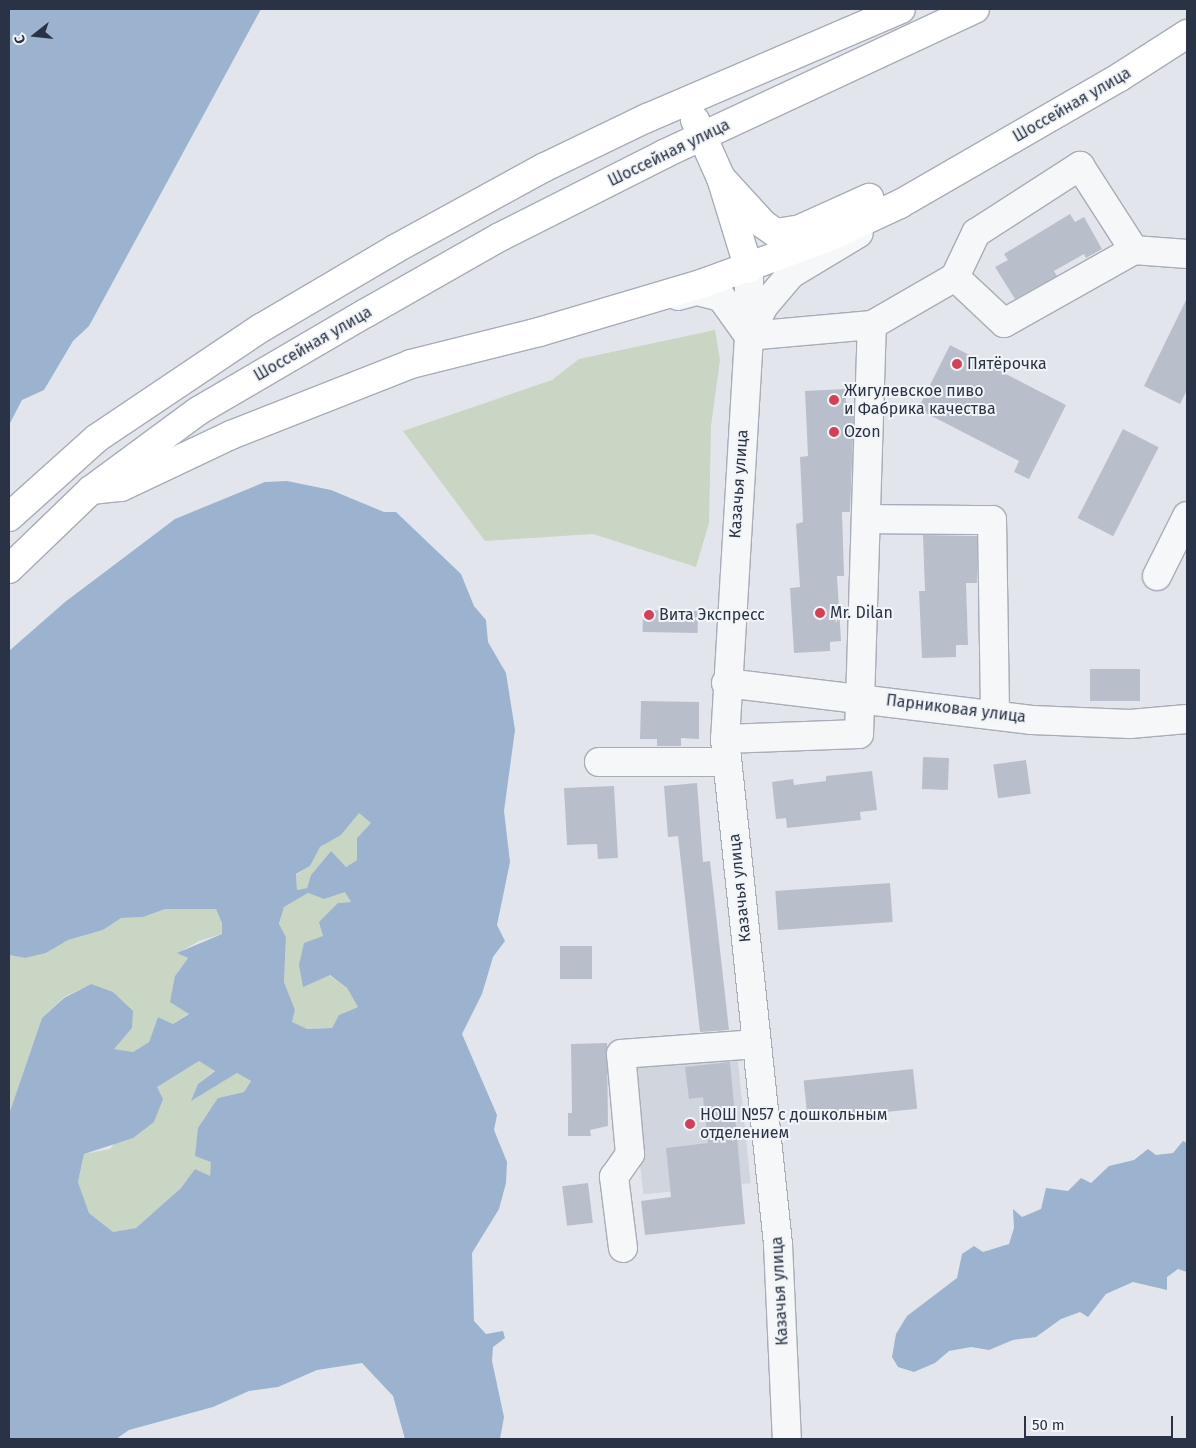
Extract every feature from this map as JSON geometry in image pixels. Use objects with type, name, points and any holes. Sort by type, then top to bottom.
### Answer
[{"type":"main road","points":[[9,517],[97,438],[261,328],[545,167],[686,100],[901,9]]},
{"type":"main road","name":"Шоссейная улица","points":[[91,490],[198,411],[500,237],[702,136],[975,9]]},
{"type":"main road","name":"Шоссейная улица","points":[[91,490],[121,488],[231,435],[411,364],[539,332],[749,269],[884,211],[1120,77],[1187,34]]},
{"type":"main road","name":"Казачья улица","points":[[686,100],[722,178],[749,269]]},
{"type":"main road","name":"Шоссейная улица","points":[[722,178],[763,224],[776,232],[787,233],[878,194],[954,172]]},
{"type":"main road","points":[[9,569],[91,490]]},
{"type":"street","points":[[749,336],[872,325],[955,276],[976,233],[1080,166],[1134,250]]},
{"type":"street","name":"Казачья улица","points":[[749,336],[763,307],[791,274],[847,243],[884,211]]},
{"type":"street","points":[[955,276],[1004,323],[1134,250],[1187,254]]},
{"type":"street","name":"Казачья улица","points":[[749,269],[749,336],[726,683],[726,751],[778,1244],[787,1439]]},
{"type":"street","name":"Шоссейная улица","points":[[539,332],[698,291],[721,297],[749,336]]},
{"type":"street","points":[[599,762],[726,751],[859,734],[868,519],[872,325]]},
{"type":"street","points":[[1157,576],[1187,516]]},
{"type":"street","points":[[868,519],[992,520],[995,714]]},
{"type":"street","name":"Парниковая улица","points":[[726,683],[995,714],[1130,724],[1187,719]]},
{"type":"street","points":[[623,1248],[614,1177],[630,1154],[621,1054],[757,1044]]},
{"type":"shaded area","name":"НОШ №57 с дошкольным отделением","points":[[737,1053],[751,1183],[643,1195],[630,1064]]},
{"type":"green space","points":[[715,330],[720,360],[711,426],[709,523],[696,567],[593,534],[485,541],[403,431],[552,380],[579,359]]},
{"type":"green space","points":[[359,813],[371,823],[357,838],[357,860],[346,867],[330,852],[311,875],[307,888],[297,890],[296,875],[310,866],[320,847],[341,835]]},
{"type":"green space","points":[[345,891],[351,902],[338,903],[323,936],[329,975],[347,988],[358,1007],[339,1015],[332,1028],[307,1029],[292,1023],[295,1010],[284,982],[286,937],[279,925],[284,907],[308,893],[324,899]]},
{"type":"green space","points":[[165,909],[216,909],[222,923],[222,934],[199,941],[178,953],[188,958],[175,976],[189,1013],[173,1024],[158,1017],[149,1042],[133,1052],[113,1049],[132,1028],[91,984],[64,997],[42,1018],[9,1114],[9,955],[25,958],[46,953],[68,940],[103,930],[121,918],[143,917]]},
{"type":"green space","points":[[199,1061],[215,1070],[198,1084],[192,1100],[237,1073],[251,1081],[244,1092],[218,1098],[210,1177],[195,1169],[181,1188],[136,1228],[113,1232],[89,1213],[78,1182],[84,1154],[110,1149],[156,1087]]},
{"type":"water","points":[[9,9],[261,9],[89,326],[73,341],[44,390],[22,400],[9,425]]},
{"type":"water","points":[[287,481],[331,490],[384,512],[396,512],[461,574],[474,606],[486,620],[488,642],[506,673],[515,730],[504,811],[510,862],[497,925],[505,941],[493,957],[482,994],[462,1034],[497,1115],[494,1130],[507,1162],[506,1183],[499,1209],[472,1253],[474,1321],[486,1334],[503,1331],[505,1338],[493,1347],[492,1361],[504,1417],[500,1439],[405,1439],[393,1396],[362,1363],[317,1370],[278,1387],[249,1391],[213,1407],[129,1430],[116,1439],[9,1439],[9,1114],[42,1018],[64,998],[91,984],[113,992],[133,1011],[132,1028],[114,1049],[133,1052],[149,1042],[158,1017],[173,1024],[189,1014],[170,1002],[175,976],[188,958],[177,953],[222,934],[222,923],[216,909],[165,909],[143,917],[121,918],[103,930],[68,940],[46,953],[25,958],[9,955],[9,651],[65,602],[175,519],[265,482]],"holes":[[[359,813],[371,823],[357,838],[357,860],[346,867],[331,851],[311,875],[307,888],[297,890],[296,874],[310,866],[320,847],[341,835]],[[345,892],[351,902],[338,903],[319,922],[323,936],[304,943],[299,965],[303,987],[330,975],[347,988],[358,1007],[339,1015],[332,1028],[307,1029],[292,1022],[295,1010],[284,982],[286,937],[279,924],[284,907],[308,893],[324,899]],[[199,1061],[215,1071],[198,1084],[191,1101],[237,1073],[251,1081],[244,1092],[218,1098],[198,1128],[195,1156],[211,1162],[210,1176],[195,1169],[181,1188],[136,1228],[113,1232],[89,1213],[78,1182],[84,1154],[133,1138],[154,1122],[163,1099],[157,1087]]]},
{"type":"water","points":[[1183,1141],[1187,1143],[1187,1272],[1178,1269],[1167,1277],[1167,1290],[1133,1282],[1106,1294],[1088,1317],[1080,1312],[1061,1319],[1036,1337],[1013,1340],[989,1350],[971,1347],[949,1351],[935,1363],[914,1372],[898,1367],[892,1357],[896,1334],[907,1316],[957,1278],[962,1254],[974,1246],[983,1252],[1009,1244],[1014,1228],[1013,1209],[1022,1217],[1041,1209],[1046,1188],[1068,1191],[1081,1178],[1091,1183],[1109,1166],[1134,1160],[1148,1149],[1156,1155],[1173,1153]]},
{"type":"building","points":[[1070,214],[1075,222],[1084,217],[1102,249],[1086,258],[1084,254],[1054,271],[1057,276],[1015,299],[995,267],[1008,260],[1004,254]]},
{"type":"building","points":[[1187,298],[1187,390],[1180,404],[1144,386]]},
{"type":"building","points":[[950,345],[1066,405],[1029,479],[1014,472],[1019,461],[918,409]]},
{"type":"building","points":[[845,389],[846,403],[853,403],[854,411],[850,512],[842,512],[844,576],[837,576],[841,641],[830,642],[830,651],[794,653],[790,588],[800,587],[796,524],[803,522],[800,457],[808,456],[805,391]]},
{"type":"building","points":[[1123,429],[1159,447],[1113,536],[1078,518]]},
{"type":"building","points":[[923,535],[977,536],[977,583],[966,583],[968,645],[956,645],[956,657],[922,658],[919,591],[925,591]]},
{"type":"building","points":[[643,610],[698,611],[698,633],[643,632]]},
{"type":"building","points":[[1090,669],[1140,669],[1140,701],[1090,701]]},
{"type":"building","points":[[641,701],[699,702],[699,739],[681,738],[681,746],[657,746],[657,739],[640,739]]},
{"type":"building","points":[[923,757],[949,758],[948,790],[922,789]]},
{"type":"building","points":[[1026,760],[1031,794],[998,798],[993,765]]},
{"type":"building","points":[[872,771],[877,810],[860,812],[861,820],[787,828],[786,818],[776,819],[772,782],[793,779],[794,785],[826,781],[826,776]]},
{"type":"building","points":[[697,783],[703,862],[710,861],[729,1030],[700,1032],[678,836],[668,837],[664,786]]},
{"type":"building","points":[[614,786],[618,858],[598,859],[597,844],[567,845],[564,788]]},
{"type":"building","points":[[890,883],[893,922],[778,930],[775,891]]},
{"type":"building","points":[[560,946],[592,946],[592,979],[560,979]]},
{"type":"building","points":[[607,1043],[608,1126],[590,1130],[591,1136],[568,1136],[568,1113],[572,1113],[571,1044]]},
{"type":"building","points":[[730,1062],[745,1224],[645,1235],[641,1201],[671,1197],[666,1148],[708,1143],[703,1097],[689,1099],[685,1067]]},
{"type":"building","points":[[913,1069],[917,1109],[808,1120],[804,1080]]},
{"type":"building","points":[[588,1183],[593,1223],[567,1226],[562,1186]]},
{"type":"place","name":"Пятёрочка","points":[[957,364]]},
{"type":"place","name":"Жигулевское пиво и Фабрика качества","points":[[834,400]]},
{"type":"place","name":"Ozon","points":[[834,432]]},
{"type":"place","name":"Mr. Dilan","points":[[820,613]]},
{"type":"place","name":"Вита Экспресс","points":[[649,615]]},
{"type":"place","name":"НОШ №57 с дошкольным отделением","points":[[690,1124]]}]
